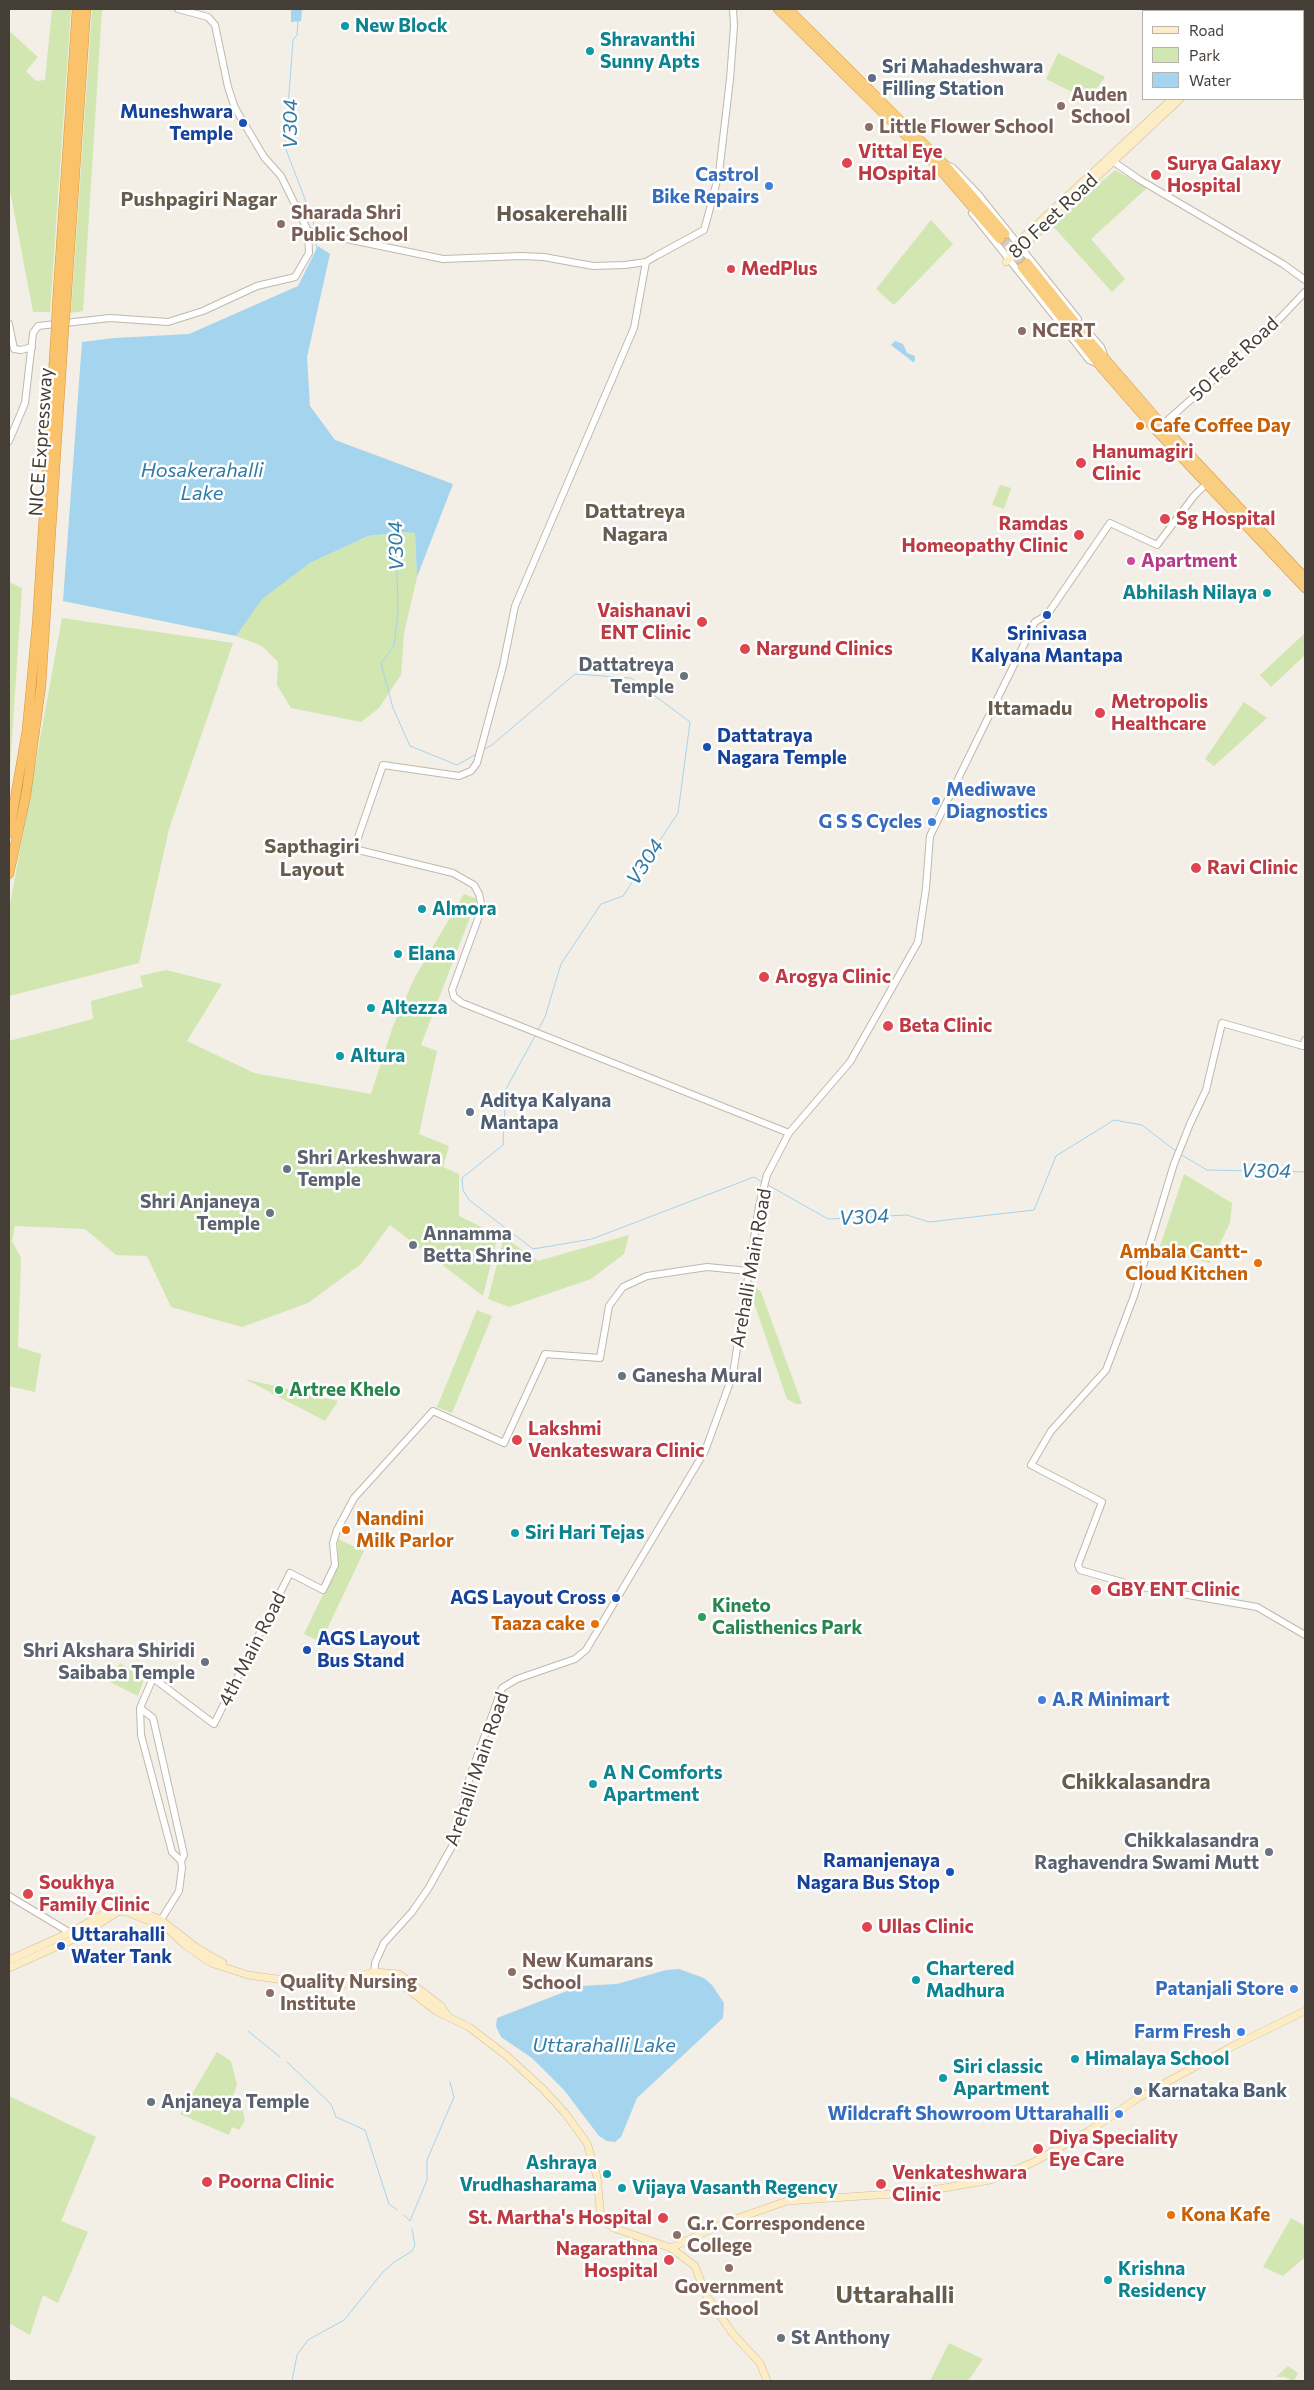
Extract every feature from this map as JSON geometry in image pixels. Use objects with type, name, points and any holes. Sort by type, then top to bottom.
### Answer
[{"type":"highway","name":"NICE Expressway","points":[[62,306],[77,9]]},
{"type":"highway","name":"NICE Expressway","points":[[9,833],[27,730],[38,624],[86,9]]},
{"type":"highway","points":[[778,9],[941,165]]},
{"type":"highway","points":[[789,10],[941,165],[1002,236]]},
{"type":"highway","points":[[1025,265],[1104,364],[1305,588]]},
{"type":"highway","name":"NICE Expressway","points":[[9,874],[26,795],[41,686],[60,329]]},
{"type":"highway","points":[[1104,364],[1162,425],[1209,481],[1305,578]]},
{"type":"main road","name":"80 Feet Road","points":[[1111,159],[1171,100]]},
{"type":"main road","name":"80 Feet Road","points":[[1008,259],[1019,244],[1111,159],[1179,100]]},
{"type":"main road","points":[[10,1963],[119,1905],[126,1906],[160,1922],[185,1945],[211,1963],[248,1975],[334,1986],[374,1975],[400,1974],[441,2006],[447,2015],[507,2056],[543,2089],[576,2127],[587,2144],[592,2158],[601,2219],[614,2228],[671,2248],[698,2269],[706,2295],[729,2329],[760,2363],[768,2381]]},
{"type":"main road","points":[[10,1963],[78,1937],[119,1911],[160,1922]]},
{"type":"main road","points":[[671,2248],[724,2223],[787,2201],[921,2192],[990,2180],[1034,2162],[1089,2131],[1138,2098],[1231,2047],[1305,2011]]},
{"type":"street","points":[[9,441],[25,403],[34,328],[110,318],[168,322],[203,311],[257,286],[295,277],[309,253],[310,231],[281,176],[264,157],[235,108],[228,87],[215,25],[208,17],[178,9]]},
{"type":"street","points":[[310,231],[443,259],[544,257],[593,266],[646,262],[704,230],[719,173],[730,79],[734,26],[733,9]]},
{"type":"street","points":[[1111,159],[1140,180],[1283,264],[1305,280]]},
{"type":"street","points":[[941,165],[954,168],[961,175],[1019,244],[1101,347],[1104,364],[1089,360],[936,171],[941,165]]},
{"type":"street","points":[[646,262],[634,328],[515,606],[503,666],[477,763],[471,772],[459,776],[383,765],[354,849],[453,873],[474,885],[479,894],[482,908],[452,994],[462,1003],[542,1037],[755,1118],[789,1133]]},
{"type":"street","name":"50 Feet Road","points":[[1162,425],[1264,335],[1305,292]]},
{"type":"street","points":[[9,324],[14,349],[21,350],[32,347]]},
{"type":"street","name":"Arehalli Main Road","points":[[374,1975],[375,1963],[384,1943],[412,1912],[428,1889],[455,1841],[470,1776],[502,1688],[517,1679],[575,1659],[586,1650],[702,1456],[733,1374],[749,1271],[767,1175],[789,1133],[850,1062],[918,942],[926,888],[930,836],[1035,622],[1047,615],[1110,523],[1157,544],[1194,496],[1209,481]]},
{"type":"street","points":[[1305,1040],[1303,1046],[1222,1023],[1206,1090],[1176,1158],[1134,1296],[1106,1370],[1051,1431],[1031,1465],[1102,1502],[1078,1567],[1082,1571],[1136,1586],[1257,1607],[1305,1635]]},
{"type":"street","name":"4th Main Road","points":[[140,1708],[153,1678],[214,1724],[290,1573],[323,1590],[335,1565],[333,1543],[354,1498],[433,1411],[504,1443],[545,1354],[600,1358],[609,1306],[623,1287],[646,1276],[706,1267],[749,1271]]},
{"type":"street","points":[[140,1708],[153,1718],[182,1838],[184,1855],[181,1860],[182,1868],[179,1891],[160,1922]]},
{"type":"street","points":[[140,1708],[141,1735],[172,1852],[181,1860]]},
{"type":"street","points":[[9,1896],[78,1937]]},
{"type":"green space","points":[[52,9],[71,9],[50,312],[33,312],[9,185],[9,31],[38,57],[26,71],[36,81],[45,80]]},
{"type":"green space","points":[[92,9],[102,9],[83,311],[71,313]]},
{"type":"green space","points":[[1058,53],[1105,77],[1088,100],[1046,79]]},
{"type":"green space","points":[[1115,170],[1147,188],[1091,239],[1125,279],[1112,292],[1052,225]]},
{"type":"green space","points":[[931,220],[953,244],[894,305],[876,289]]},
{"type":"green space","points":[[1000,485],[1011,488],[1004,509],[992,505]]},
{"type":"green space","points":[[402,532],[415,533],[417,577],[404,633],[401,675],[379,708],[361,722],[291,708],[277,685],[278,662],[262,646],[236,636],[261,599],[310,563],[368,536]]},
{"type":"green space","points":[[9,582],[22,588],[10,768],[9,767]]},
{"type":"green space","points":[[62,618],[233,643],[169,829],[139,963],[9,996],[9,910]]},
{"type":"green space","points":[[1305,633],[1305,655],[1271,687],[1260,675]]},
{"type":"green space","points":[[1244,702],[1267,718],[1214,766],[1205,759]]},
{"type":"green space","points":[[464,894],[477,899],[421,1045],[437,1051],[419,1134],[449,1146],[443,1167],[459,1174],[459,1216],[498,1235],[483,1296],[390,1225],[361,1264],[308,1303],[242,1327],[171,1307],[147,1256],[116,1255],[85,1229],[15,1226],[12,1241],[21,1258],[18,1347],[41,1354],[35,1392],[9,1386],[9,1041],[93,1019],[91,1001],[143,987],[140,976],[166,970],[222,984],[187,1041],[254,1073],[371,1094],[393,1026],[415,977]]},
{"type":"green space","points":[[1184,1174],[1232,1203],[1230,1223],[1210,1263],[1159,1249]]},
{"type":"green space","points":[[629,1235],[624,1254],[591,1279],[509,1307],[488,1299],[504,1237],[538,1261]]},
{"type":"green space","points":[[755,1286],[761,1292],[802,1404],[796,1404],[787,1399],[753,1300]]},
{"type":"green space","points":[[477,1310],[492,1316],[452,1413],[437,1407]]},
{"type":"green space","name":"Artree Khelo","points":[[245,1379],[338,1401],[325,1421]]},
{"type":"green space","points":[[338,1539],[364,1551],[321,1642],[304,1634],[337,1565]]},
{"type":"green space","points":[[120,1663],[144,1679],[138,1696],[110,1682]]},
{"type":"green space","points":[[217,2052],[231,2061],[237,2085],[233,2095],[241,2103],[245,2120],[239,2130],[232,2127],[229,2135],[180,2114]]},
{"type":"green space","points":[[9,2096],[96,2137],[61,2221],[88,2232],[58,2303],[43,2295],[30,2335],[9,2323]]},
{"type":"green space","points":[[1291,2218],[1305,2226],[1305,2257],[1283,2276],[1263,2267]]},
{"type":"green space","points":[[949,2343],[983,2359],[968,2381],[930,2381]]},
{"type":"green space","points":[[1288,2366],[1298,2373],[1294,2381],[1284,2377],[1276,2377]]},
{"type":"water","points":[[291,9],[302,9],[301,21],[291,22]]},
{"type":"water","name":"Hosakerahalli Lake","points":[[318,246],[330,254],[307,357],[310,406],[335,440],[453,484],[417,577],[415,533],[402,532],[368,536],[310,563],[262,599],[236,636],[63,601],[82,342],[114,338],[189,334],[298,286]]},
{"type":"water","points":[[895,341],[903,344],[907,353],[915,356],[915,361],[913,362],[891,345]]},
{"type":"water","name":"Uttarahalli Lake","points":[[679,1969],[704,1978],[712,1985],[724,2003],[723,2018],[637,2098],[621,2137],[615,2142],[607,2141],[599,2136],[564,2090],[532,2058],[501,2037],[496,2026],[497,2018],[580,1986],[617,1984],[666,1970]]},
{"type":"waterway","name":"V304","points":[[298,20],[297,35],[293,40],[285,147],[313,220],[314,230]]},
{"type":"waterway","name":"V304","points":[[315,236],[317,250]]},
{"type":"waterway","name":"V304","points":[[396,531],[398,613],[394,646],[381,663],[393,708],[410,746],[457,765],[478,753]]},
{"type":"waterway","name":"V304","points":[[483,750],[492,745],[575,674],[631,678],[690,722],[678,813],[623,896],[601,904],[561,964],[545,1017],[538,1030]]},
{"type":"waterway","name":"V304","points":[[535,1036],[506,1089],[503,1145],[462,1178],[463,1190],[469,1200],[533,1249],[592,1239],[754,1177],[762,1182]]},
{"type":"waterway","name":"V304","points":[[768,1185],[828,1219],[907,1215],[929,1222],[1034,1210],[1056,1156],[1114,1120],[1142,1125],[1177,1152]]},
{"type":"waterway","name":"V304","points":[[1180,1154],[1207,1170],[1305,1172]]},
{"type":"waterway","points":[[248,2031],[280,2057]]},
{"type":"waterway","points":[[287,2062],[331,2104],[336,2117],[365,2130],[389,2204],[397,2210]]},
{"type":"waterway","points":[[404,2215],[410,2221],[427,2180],[427,2160],[454,2097],[450,2082]]},
{"type":"waterway","points":[[292,2381],[297,2355],[308,2340],[344,2320],[383,2272],[412,2251],[415,2245],[412,2229]]},
{"type":"tunnel","points":[[1005,234],[1027,263]]},
{"type":"tunnel","points":[[1000,239],[1022,267]]},
{"type":"place","name":"New Block","points":[[345,26]]},
{"type":"place","name":"Shravanthi Sunny Apts","points":[[590,51]]},
{"type":"place","name":"Sri Mahadeshwara Filling Station","points":[[872,78]]},
{"type":"place","name":"Auden School","points":[[1061,106]]},
{"type":"place","name":"Muneshwara Temple","points":[[243,123]]},
{"type":"place","name":"Little Flower School","points":[[869,127]]},
{"type":"place","name":"Vittal Eye HOspital","points":[[847,163]]},
{"type":"place","name":"Surya Galaxy Hospital","points":[[1156,175]]},
{"type":"place","name":"Castrol Bike Repairs","points":[[769,186]]},
{"type":"place","name":"Sharada Shri Public School","points":[[281,224]]},
{"type":"place","name":"MedPlus","points":[[731,269]]},
{"type":"place","name":"NCERT","points":[[1022,331]]},
{"type":"place","name":"Cafe Coffee Day","points":[[1140,426]]},
{"type":"place","name":"Hanumagiri Clinic","points":[[1081,463]]},
{"type":"place","name":"Sg Hospital","points":[[1165,519]]},
{"type":"place","name":"Ramdas Homeopathy Clinic","points":[[1079,535]]},
{"type":"place","name":"Apartment","points":[[1131,561]]},
{"type":"place","name":"Abhilash Nilaya","points":[[1267,593]]},
{"type":"place","name":"Srinivasa Kalyana Mantapa","points":[[1047,615]]},
{"type":"place","name":"Vaishanavi ENT Clinic","points":[[702,622]]},
{"type":"place","name":"Nargund Clinics","points":[[745,649]]},
{"type":"place","name":"Dattatreya Temple","points":[[684,676]]},
{"type":"place","name":"Metropolis Healthcare","points":[[1100,713]]},
{"type":"place","name":"Dattatraya Nagara Temple","points":[[707,747]]},
{"type":"place","name":"Mediwave Diagnostics","points":[[936,801]]},
{"type":"place","name":"G S S Cycles","points":[[932,822]]},
{"type":"place","name":"Ravi Clinic","points":[[1196,868]]},
{"type":"place","name":"Almora","points":[[422,909]]},
{"type":"place","name":"Elana","points":[[398,954]]},
{"type":"place","name":"Arogya Clinic","points":[[764,977]]},
{"type":"place","name":"Altezza","points":[[371,1008]]},
{"type":"place","name":"Beta Clinic","points":[[888,1026]]},
{"type":"place","name":"Altura","points":[[340,1056]]},
{"type":"place","name":"Aditya Kalyana Mantapa","points":[[470,1112]]},
{"type":"place","name":"Shri Arkeshwara Temple","points":[[287,1169]]},
{"type":"place","name":"Shri Anjaneya Temple","points":[[270,1213]]},
{"type":"place","name":"Annamma Betta Shrine","points":[[413,1245]]},
{"type":"place","name":"Ambala Cantt- Cloud Kitchen","points":[[1258,1263]]},
{"type":"place","name":"Ganesha Mural","points":[[622,1376]]},
{"type":"place","name":"Artree Khelo","points":[[279,1390]]},
{"type":"place","name":"Lakshmi Venkateswara Clinic","points":[[517,1440]]},
{"type":"place","name":"Nandini Milk Parlor","points":[[346,1530]]},
{"type":"place","name":"Siri Hari Tejas","points":[[515,1533]]},
{"type":"place","name":"GBY ENT Clinic","points":[[1096,1590]]},
{"type":"place","name":"AGS Layout Cross","points":[[616,1598]]},
{"type":"place","name":"Kineto Calisthenics Park","points":[[702,1617]]},
{"type":"place","name":"Taaza cake","points":[[595,1624]]},
{"type":"place","name":"AGS Layout Bus Stand","points":[[307,1650]]},
{"type":"place","name":"Shri Akshara Shiridi Saibaba Temple","points":[[205,1662]]},
{"type":"place","name":"A.R Minimart","points":[[1042,1700]]},
{"type":"place","name":"A N Comforts Apartment","points":[[593,1784]]},
{"type":"place","name":"Chikkalasandra Raghavendra Swami Mutt","points":[[1269,1852]]},
{"type":"place","name":"Ramanjenaya Nagara Bus Stop","points":[[950,1872]]},
{"type":"place","name":"Soukhya Family Clinic","points":[[28,1894]]},
{"type":"place","name":"Ullas Clinic","points":[[867,1927]]},
{"type":"place","name":"Uttarahalli Water Tank","points":[[61,1946]]},
{"type":"place","name":"New Kumarans School","points":[[512,1972]]},
{"type":"place","name":"Chartered Madhura","points":[[916,1980]]},
{"type":"place","name":"Patanjali Store","points":[[1294,1989]]},
{"type":"place","name":"Quality Nursing Institute","points":[[270,1993]]},
{"type":"place","name":"Farm Fresh","points":[[1241,2032]]},
{"type":"place","name":"Himalaya School","points":[[1075,2059]]},
{"type":"place","name":"Siri classic Apartment","points":[[943,2078]]},
{"type":"place","name":"Karnataka Bank","points":[[1138,2091]]},
{"type":"place","name":"Anjaneya Temple","points":[[151,2102]]},
{"type":"place","name":"Wildcraft Showroom Uttarahalli","points":[[1119,2114]]},
{"type":"place","name":"Diya Speciality Eye Care","points":[[1038,2149]]},
{"type":"place","name":"Ashraya Vrudhasharama","points":[[607,2174]]},
{"type":"place","name":"Poorna Clinic","points":[[207,2182]]},
{"type":"place","name":"Venkateshwara Clinic","points":[[881,2184]]},
{"type":"place","name":"Vijaya Vasanth Regency","points":[[622,2188]]},
{"type":"place","name":"Kona Kafe","points":[[1171,2215]]},
{"type":"place","name":"St. Martha's Hospital","points":[[663,2218]]},
{"type":"place","name":"G.r. Correspondence College","points":[[677,2235]]},
{"type":"place","name":"Nagarathna Hospital","points":[[669,2260]]},
{"type":"place","name":"Government School","points":[[729,2268]]},
{"type":"place","name":"Krishna Residency","points":[[1108,2280]]},
{"type":"place","name":"St Anthony","points":[[781,2338]]},
{"type":"district","name":"Pushpagiri Nagar","points":[[199,199]]},
{"type":"district","name":"Hosakerehalli","points":[[562,214]]},
{"type":"district","name":"Dattatreya Nagara","points":[[635,522]]},
{"type":"district","name":"Ittamadu","points":[[1030,708]]},
{"type":"district","name":"Sapthagiri Layout","points":[[312,858]]},
{"type":"district","name":"Chikkalasandra","points":[[1136,1782]]},
{"type":"district","name":"Uttarahalli","points":[[895,2295]]}]
